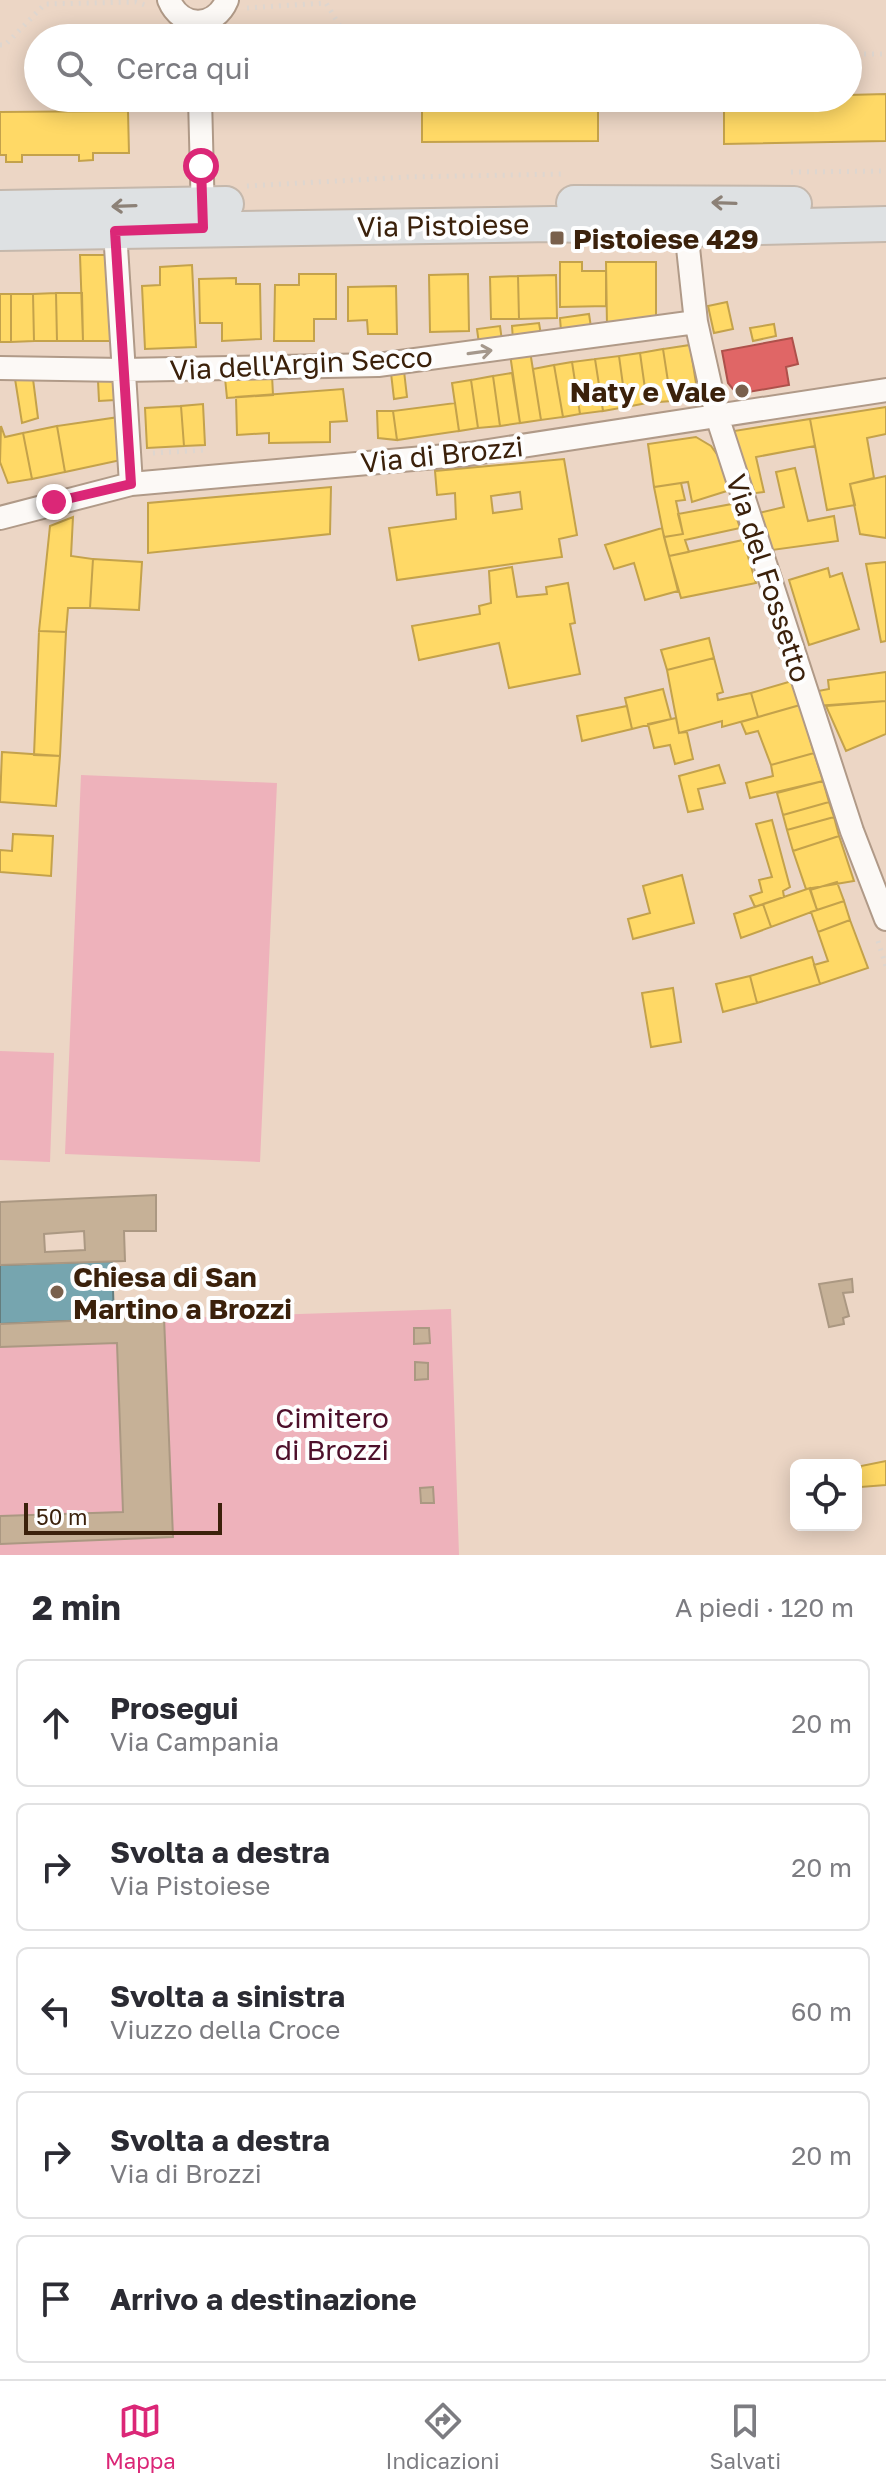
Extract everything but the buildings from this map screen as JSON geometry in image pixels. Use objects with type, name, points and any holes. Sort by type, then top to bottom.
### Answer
[{"type":"main road","name":"Via Pistoiese","points":[[0,233],[115,231],[202,216],[886,204]]},
{"type":"main road","name":"Via Pistoiese","points":[[0,208],[686,229],[886,224]]},
{"type":"street","points":[[206,24],[234,5]]},
{"type":"street","points":[[163,6],[190,24]]},
{"type":"street","points":[[200,112],[202,216]]},
{"type":"street","name":"Via del Fossetto","points":[[686,229],[696,322],[717,416],[852,831],[886,919]]},
{"type":"street","points":[[115,231],[131,484]]},
{"type":"street","name":"Via dell'Argin Secco","points":[[0,368],[123,370],[378,365],[696,322]]},
{"type":"street","name":"Via di Brozzi","points":[[0,518],[131,484],[469,454],[886,390]]},
{"type":"path","points":[[25,24],[45,4],[136,2],[163,6]]},
{"type":"path","points":[[234,5],[326,3],[339,24]]},
{"type":"path","points":[[0,45],[5,45],[24,26]]},
{"type":"path","points":[[862,54],[886,54]]},
{"type":"green space","points":[[81,775],[277,783],[260,1162],[65,1154]]},
{"type":"green space","points":[[0,1051],[54,1053],[50,1162],[0,1160]]},
{"type":"green space","name":"Cimitero di Brozzi","points":[[451,1309],[459,1555],[0,1555],[0,1324]]},
{"type":"place","name":"Pistoiese 429","points":[[557,238]]},
{"type":"place","name":"Naty e Vale","points":[[742,391]]},
{"type":"place","name":"Chiesa di San Martino a Brozzi","points":[[57,1292]]},
{"type":"route","points":[[54,502],[131,484],[115,231],[203,228],[201,166]]}]
